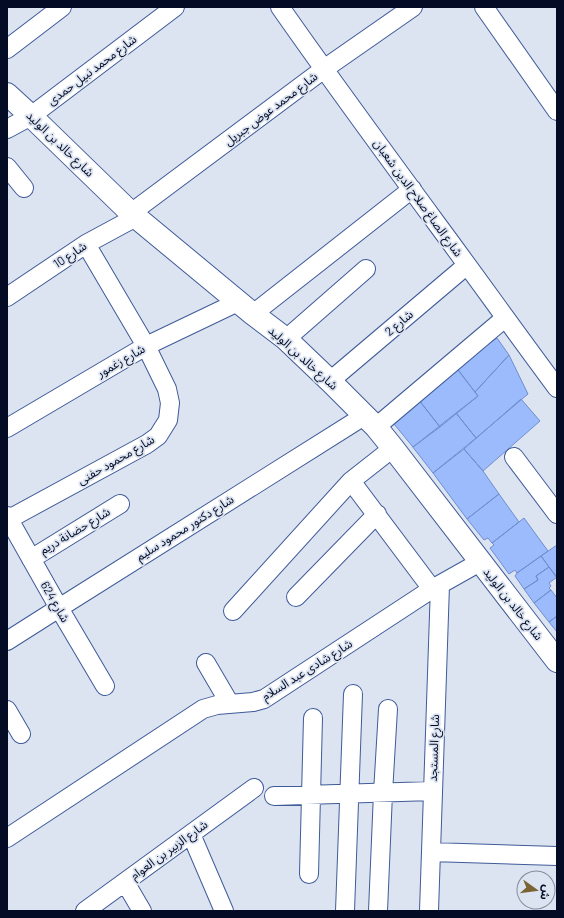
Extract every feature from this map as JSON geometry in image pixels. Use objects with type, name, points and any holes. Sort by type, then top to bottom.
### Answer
[{"type":"street","points":[[7,49],[62,7]]},
{"type":"street","name":"شارع محمد نبيل حمدى","points":[[7,129],[32,116],[175,7]]},
{"type":"street","name":"شارع الصاغ صلاح الدين شعبان","points":[[280,7],[324,70],[557,388]]},
{"type":"street","name":"شارع محمد عوض جبريل","points":[[134,215],[324,70],[413,7]]},
{"type":"street","points":[[484,7],[557,112]]},
{"type":"street","name":"شارع خالد بن الوليد","points":[[7,94],[32,116],[134,215],[246,308],[286,339],[370,422],[392,448],[557,661]]},
{"type":"street","points":[[7,167],[24,188]]},
{"type":"street","name":"شارع زغمور","points":[[7,428],[146,346],[246,308],[412,189]]},
{"type":"street","name":"شارع 10","points":[[7,297],[86,244],[134,215]]},
{"type":"street","name":"شارع محمود حفنى","points":[[8,518],[147,444],[158,436],[168,420],[170,403],[167,389],[146,346],[86,244]]},
{"type":"street","name":"شارع 2","points":[[330,381],[467,265]]},
{"type":"street","points":[[286,339],[366,269]]},
{"type":"street","name":"شارع دكتور محمود سليم","points":[[7,641],[59,608],[370,422],[505,318]]},
{"type":"street","points":[[233,611],[351,481],[392,448]]},
{"type":"street","points":[[514,457],[557,514]]},
{"type":"street","points":[[351,481],[436,587]]},
{"type":"street","name":"شارع حضانة دريم","points":[[31,559],[120,504]]},
{"type":"street","points":[[296,597],[377,514]]},
{"type":"street","name":"شارع 624","points":[[8,518],[105,686]]},
{"type":"street","name":"شارع شادى عبد السلام","points":[[7,838],[203,709],[217,705],[240,704],[264,699],[436,587],[480,562]]},
{"type":"street","name":"شارع المستجد","points":[[429,911],[436,587]]},
{"type":"street","points":[[206,663],[230,704]]},
{"type":"street","points":[[345,911],[352,694]]},
{"type":"street","points":[[378,911],[388,709]]},
{"type":"street","points":[[7,710],[21,734]]},
{"type":"street","points":[[309,874],[313,718]]},
{"type":"street","name":"شارع الزبير بن العوام","points":[[85,911],[254,788]]},
{"type":"street","points":[[274,796],[432,791]]},
{"type":"street","points":[[191,834],[224,911]]},
{"type":"street","points":[[430,852],[557,856]]},
{"type":"street","points":[[125,882],[142,911]]},
{"type":"building","points":[[497,338],[509,355],[475,392],[456,367]]},
{"type":"building","points":[[509,355],[528,394],[476,438],[456,413],[478,396],[475,392]]},
{"type":"building","points":[[454,365],[478,396],[440,427],[415,395]]},
{"type":"building","points":[[415,395],[440,427],[413,447],[389,418]]},
{"type":"building","points":[[521,399],[540,421],[483,471],[464,449]]},
{"type":"building","points":[[456,413],[476,438],[433,473],[412,446],[413,447]]},
{"type":"building","points":[[464,449],[483,471],[499,494],[467,519],[433,473]]},
{"type":"building","points":[[499,494],[519,522],[492,543],[488,538],[484,540],[467,519]]},
{"type":"building","points":[[524,518],[548,551],[517,573],[515,570],[509,574],[490,548],[494,545],[492,543]]},
{"type":"building","points":[[557,545],[557,578],[541,556]]},
{"type":"building","points":[[541,556],[549,567],[536,576],[538,580],[524,589],[515,576]]},
{"type":"building","points":[[549,567],[557,577],[549,583],[551,586],[549,588],[551,590],[534,603],[524,589],[538,580],[536,576]]},
{"type":"building","points":[[551,590],[557,598],[557,616],[549,622],[534,603]]},
{"type":"building","points":[[557,616],[557,632],[549,622]]}]
